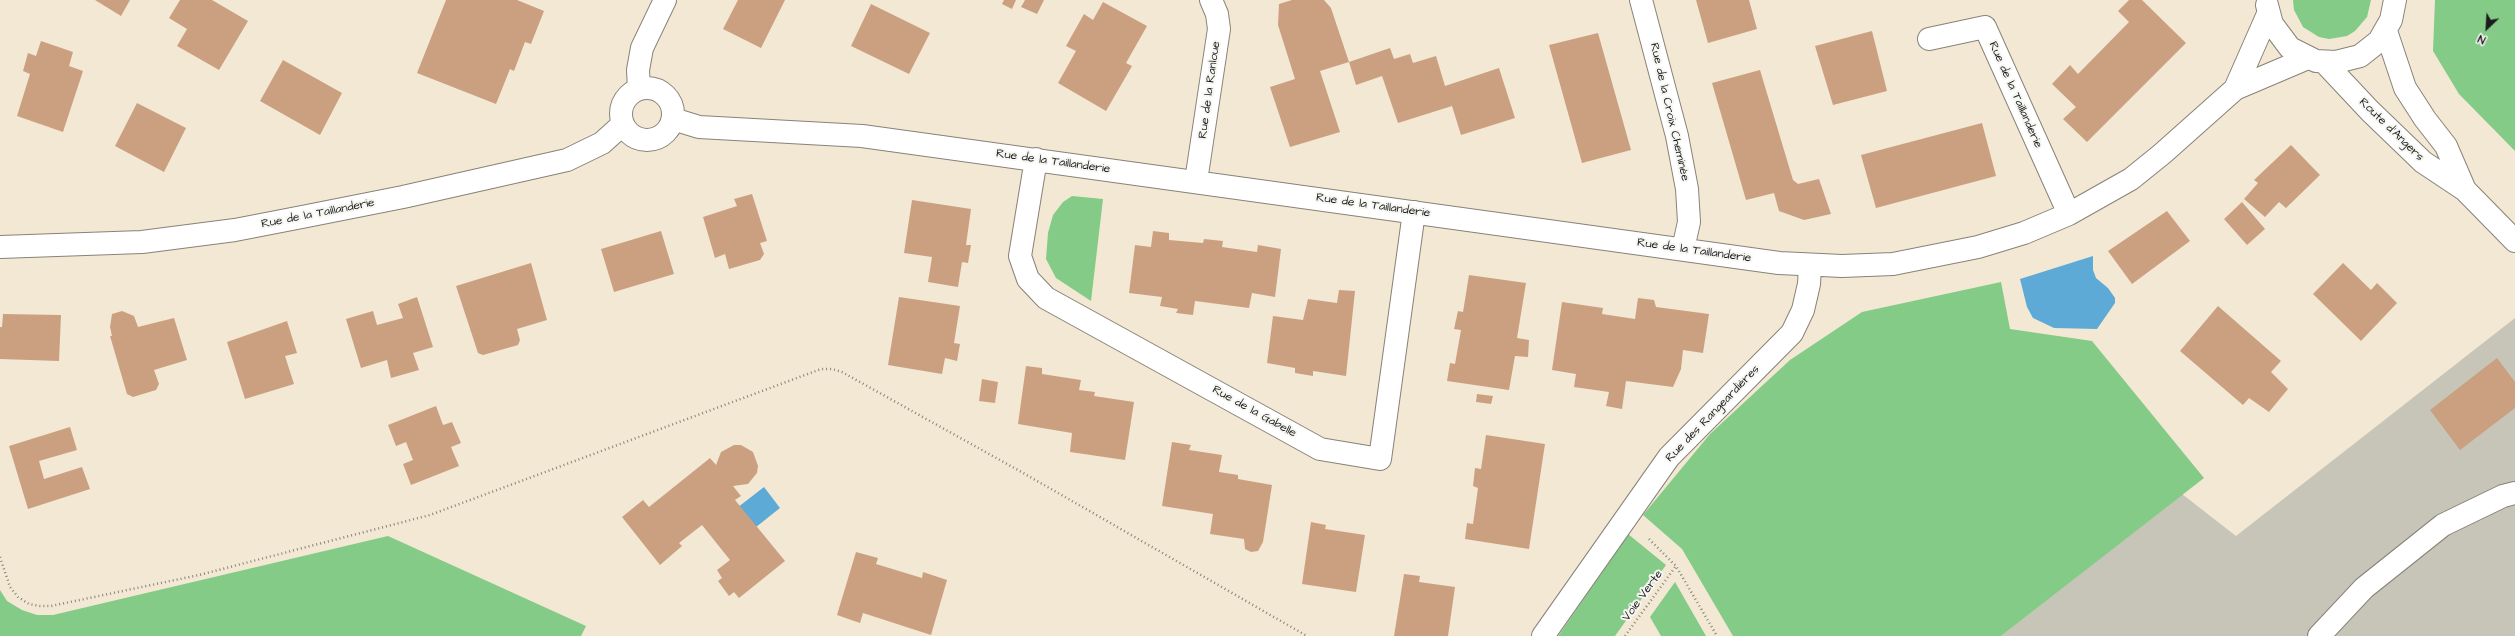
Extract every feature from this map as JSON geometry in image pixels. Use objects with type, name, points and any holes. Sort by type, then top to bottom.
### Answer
[{"type":"street","points":[[639,89],[638,70],[642,48],[665,0]]},
{"type":"street","name":"Rue de la Ranloue","points":[[1196,181],[1218,29],[1217,14],[1211,0]]},
{"type":"street","name":"Rue de la Croix Cheminée","points":[[1641,0],[1677,136],[1687,189],[1689,222],[1683,249]]},
{"type":"street","points":[[2386,31],[2391,20],[2395,0]]},
{"type":"street","name":"Rue de la Taillanderie","points":[[2235,89],[2267,7]]},
{"type":"street","name":"Route d’Angers","points":[[2267,7],[2283,41],[2295,51],[2316,60],[2423,162],[2465,190],[2515,241]]},
{"type":"street","name":"Rue de la Taillanderie","points":[[1929,39],[1985,27],[2069,214]]},
{"type":"street","name":"Rue de la Taillanderie","points":[[673,119],[699,127],[847,134],[1810,266],[1893,264],[1930,258],[1990,244],[2069,214],[2130,179],[2162,154],[2235,89],[2316,60],[2342,61],[2360,56],[2370,49],[2386,31]]},
{"type":"street","name":"Route d’Angers","points":[[2386,31],[2405,88],[2425,119],[2446,146],[2465,190]]},
{"type":"street","points":[[648,87],[664,94],[670,101],[673,119],[665,133],[650,140],[634,137],[622,125],[620,117],[624,99],[639,89],[648,87]]},
{"type":"street","name":"Rue de la Taillanderie","points":[[0,247],[142,242],[228,231],[318,214],[567,160],[602,143],[622,125]]},
{"type":"street","name":"Rue de la Gabelle","points":[[1036,159],[1020,256],[1028,279],[1046,298],[1320,449],[1380,459],[1414,212]]},
{"type":"street","name":"Rue des Rangeardières","points":[[1543,636],[1669,457],[1792,333],[1803,310],[1809,284],[1810,266]]},
{"type":"street","points":[[2319,636],[2325,626],[2364,588],[2443,525],[2503,496],[2515,493]]},
{"type":"path","points":[[0,557],[10,586],[18,597],[29,604],[40,606],[51,606],[199,575],[430,515],[813,372],[832,369],[842,372],[1025,474],[1307,636]]},
{"type":"path","points":[[1625,519],[1639,529],[1676,566],[1717,636]]},
{"type":"path","name":"Voie Verte","points":[[1625,636],[1676,566]]},
{"type":"shaded area","points":[[2515,318],[2515,636],[2001,636],[2182,494],[2236,536]]},
{"type":"green space","points":[[2293,0],[2371,0],[2367,17],[2355,31],[2347,36],[2329,39],[2319,37],[2303,27],[2294,10]]},
{"type":"green space","points":[[2435,0],[2515,0],[2515,151],[2459,94],[2433,51]]},
{"type":"green space","points":[[1072,196],[1103,199],[1091,301],[1056,278],[1046,259],[1048,233],[1053,215],[1063,202]]},
{"type":"green space","points":[[2001,282],[2010,329],[2092,341],[2204,478],[2001,636],[1733,636],[1682,549],[1643,515],[1710,434],[1790,360],[1862,312]]},
{"type":"green space","points":[[1628,534],[1666,565],[1615,636],[1558,636]]},
{"type":"green space","points":[[388,536],[586,626],[581,636],[0,636],[0,590],[7,601],[22,610],[37,615],[53,615]]},
{"type":"green space","points":[[1675,582],[1706,636],[1661,636],[1650,617]]},
{"type":"water","points":[[2093,256],[2093,270],[2096,278],[2108,288],[2115,298],[2115,303],[2097,329],[2054,328],[2033,318],[2027,307],[2020,279]]},
{"type":"water","points":[[764,487],[780,508],[741,539],[724,518]]},
{"type":"building","points":[[95,0],[130,0],[121,16]]},
{"type":"building","points":[[180,0],[212,0],[248,21],[219,70],[177,46],[187,29],[169,18]]},
{"type":"building","points":[[446,0],[517,0],[544,11],[531,44],[525,42],[514,71],[510,69],[496,104],[417,73]]},
{"type":"building","points":[[738,0],[785,0],[761,48],[723,29]]},
{"type":"building","points":[[1004,0],[1016,0],[1012,9],[1002,4]]},
{"type":"building","points":[[1025,0],[1044,0],[1037,14],[1021,7]]},
{"type":"building","points":[[1292,0],[1324,0],[1331,8],[1349,62],[1320,71],[1340,132],[1290,147],[1270,87],[1295,79],[1278,25],[1279,4]]},
{"type":"building","points":[[1696,0],[1749,0],[1757,29],[1708,43]]},
{"type":"building","points":[[2129,0],[2142,0],[2186,43],[2087,142],[2063,119],[2076,107],[2052,84],[2070,65],[2078,74],[2129,22],[2118,11]]},
{"type":"building","points":[[1103,2],[1147,26],[1126,63],[1132,66],[1106,111],[1058,83],[1076,51],[1066,46],[1084,14],[1093,20]]},
{"type":"building","points":[[871,4],[930,33],[909,74],[851,46]]},
{"type":"building","points":[[1872,31],[1887,91],[1833,105],[1815,46]]},
{"type":"building","points":[[1598,33],[1631,150],[1582,163],[1549,45]]},
{"type":"building","points":[[41,41],[73,52],[69,66],[83,71],[63,132],[17,116],[30,74],[23,71],[28,53],[36,56]]},
{"type":"building","points":[[1390,48],[1394,59],[1410,54],[1413,63],[1436,56],[1445,86],[1499,68],[1515,118],[1461,135],[1452,106],[1398,123],[1382,76],[1356,85],[1349,62]]},
{"type":"building","points":[[283,60],[342,93],[320,135],[260,101]]},
{"type":"building","points":[[1760,70],[1793,180],[1798,184],[1819,179],[1831,214],[1804,220],[1779,211],[1774,193],[1746,200],[1712,83]]},
{"type":"building","points":[[137,103],[186,128],[164,172],[115,146]]},
{"type":"building","points":[[1982,123],[1996,176],[1876,208],[1861,155]]},
{"type":"building","points":[[2291,145],[2320,175],[2286,208],[2279,202],[2265,217],[2244,199],[2258,183],[2254,180]]},
{"type":"building","points":[[752,194],[767,241],[760,243],[764,254],[760,260],[729,269],[725,254],[715,258],[703,217],[737,206],[734,199]]},
{"type":"building","points":[[912,200],[971,209],[966,245],[971,245],[968,263],[962,262],[958,287],[928,282],[932,257],[904,253]]},
{"type":"building","points":[[2242,202],[2265,229],[2247,245],[2224,219]]},
{"type":"building","points":[[2167,211],[2190,241],[2132,284],[2108,251]]},
{"type":"building","points":[[661,231],[674,274],[614,292],[601,249]]},
{"type":"building","points":[[1153,231],[1169,233],[1169,240],[1203,243],[1204,239],[1223,241],[1222,247],[1257,252],[1258,245],[1281,249],[1275,297],[1252,293],[1249,308],[1195,301],[1193,315],[1176,313],[1178,309],[1160,306],[1162,297],[1129,293],[1135,245],[1151,247]]},
{"type":"building","points":[[531,263],[547,320],[517,329],[520,340],[518,345],[483,355],[478,353],[456,286]]},
{"type":"building","points":[[2343,263],[2371,290],[2377,283],[2397,303],[2361,341],[2313,294]]},
{"type":"building","points":[[1469,275],[1526,283],[1517,338],[1529,340],[1528,357],[1515,356],[1509,390],[1447,381],[1450,363],[1455,364],[1461,330],[1454,329],[1458,311],[1463,312]]},
{"type":"building","points":[[1339,290],[1355,291],[1346,376],[1313,371],[1313,376],[1295,373],[1295,368],[1267,363],[1273,316],[1303,320],[1308,299],[1337,303]]},
{"type":"building","points":[[417,297],[433,347],[413,353],[419,370],[391,378],[387,360],[361,368],[346,319],[373,311],[377,325],[403,318],[398,304]]},
{"type":"building","points":[[899,297],[960,306],[954,343],[960,344],[957,361],[945,358],[942,374],[888,365]]},
{"type":"building","points":[[1638,298],[1654,300],[1656,307],[1709,314],[1703,353],[1683,350],[1681,369],[1673,387],[1626,381],[1622,409],[1606,406],[1609,392],[1574,387],[1576,374],[1552,370],[1562,302],[1603,308],[1602,314],[1635,319]]},
{"type":"building","points":[[2218,306],[2281,361],[2271,372],[2288,389],[2269,412],[2249,398],[2243,405],[2180,351]]},
{"type":"building","points":[[122,311],[134,316],[138,327],[174,318],[187,360],[154,370],[159,384],[156,390],[133,397],[127,394],[110,336],[112,336],[110,327],[112,314]]},
{"type":"building","points":[[3,314],[61,315],[59,361],[0,359],[0,327],[2,327]]},
{"type":"building","points":[[287,321],[297,353],[285,356],[294,384],[245,399],[227,342]]},
{"type":"building","points":[[2497,358],[2515,382],[2515,408],[2460,450],[2430,410]]},
{"type":"building","points":[[1026,366],[1042,368],[1042,374],[1081,380],[1079,390],[1095,392],[1094,396],[1134,402],[1125,460],[1070,452],[1072,433],[1018,424]]},
{"type":"building","points":[[982,379],[998,382],[995,403],[979,401]]},
{"type":"building","points":[[1477,394],[1493,396],[1491,404],[1476,402]]},
{"type":"building","points":[[436,406],[443,425],[452,422],[461,443],[451,447],[459,466],[411,485],[403,464],[413,460],[406,442],[396,446],[388,425]]},
{"type":"building","points":[[70,427],[77,450],[39,461],[44,479],[82,467],[90,489],[28,509],[9,446]]},
{"type":"building","points":[[1486,435],[1545,444],[1529,549],[1465,539],[1467,523],[1473,524],[1478,488],[1473,486],[1475,468],[1481,469]]},
{"type":"building","points":[[1172,442],[1191,445],[1189,450],[1222,455],[1219,472],[1238,475],[1238,479],[1272,485],[1263,542],[1258,551],[1251,552],[1245,549],[1244,539],[1210,534],[1213,514],[1162,506]]},
{"type":"building","points":[[734,445],[741,445],[753,452],[758,466],[757,473],[748,484],[733,486],[741,496],[735,500],[785,561],[739,598],[734,592],[729,596],[718,581],[722,578],[717,570],[730,560],[702,525],[679,543],[682,546],[660,565],[622,517],[643,500],[649,507],[710,458],[716,465],[721,452]]},
{"type":"building","points":[[1311,522],[1326,525],[1325,529],[1365,535],[1356,592],[1302,584]]},
{"type":"building","points":[[856,552],[878,558],[876,564],[922,578],[923,572],[947,580],[931,635],[863,613],[860,623],[837,615]]},
{"type":"building","points":[[1404,574],[1420,576],[1419,582],[1455,587],[1448,636],[1394,636]]}]
